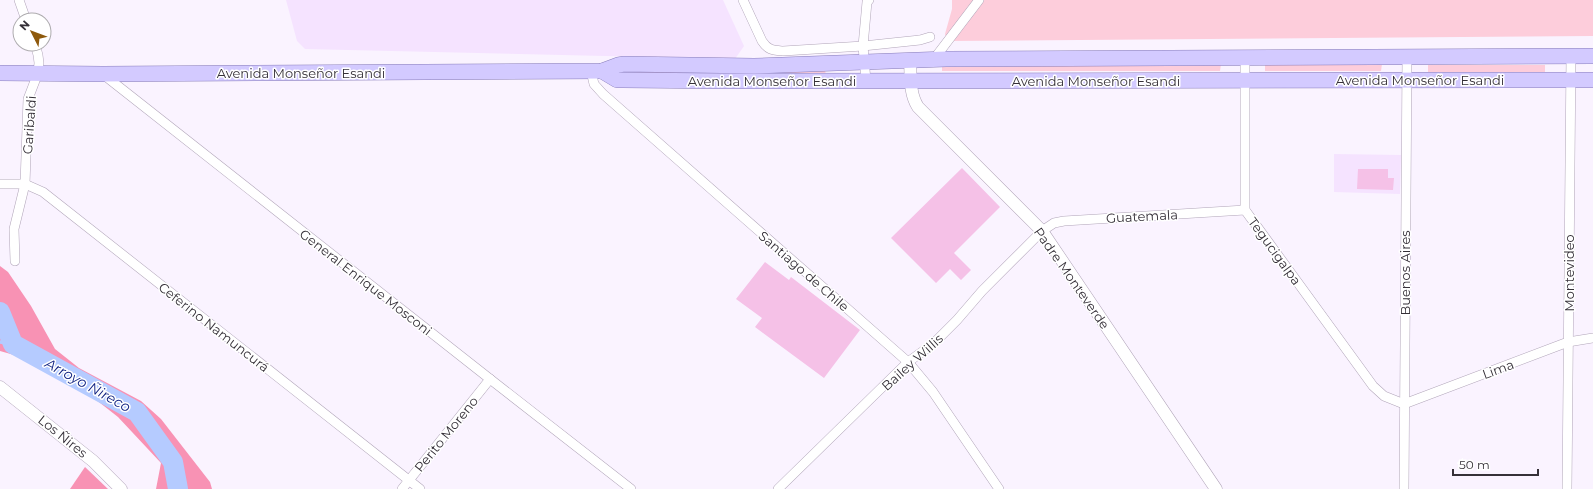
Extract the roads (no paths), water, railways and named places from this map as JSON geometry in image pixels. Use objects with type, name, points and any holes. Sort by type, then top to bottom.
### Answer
[{"type":"main road","name":"Avenida Monseñor Esandi","points":[[0,72],[103,74],[596,71],[624,64],[754,66],[934,59],[1593,56]]},
{"type":"main road","name":"Avenida Monseñor Esandi","points":[[596,71],[617,80],[1593,80]]},
{"type":"street","points":[[19,0],[23,12]]},
{"type":"street","points":[[743,0],[762,41],[766,47],[772,50],[783,51],[863,46],[920,40],[930,37]]},
{"type":"street","points":[[866,81],[863,46],[867,2],[869,0]]},
{"type":"street","points":[[934,59],[979,0]]},
{"type":"street","name":"Garibaldi","points":[[15,261],[14,229],[25,184],[28,99],[38,73],[37,52]]},
{"type":"street","name":"Buenos Aires","points":[[1404,489],[1407,56]]},
{"type":"street","name":"Montevideo","points":[[1567,489],[1571,56]]},
{"type":"street","name":"Tegucigalpa","points":[[1245,57],[1245,210],[1373,386],[1384,396],[1404,404]]},
{"type":"street","name":"Padre Monteverde","points":[[910,60],[914,100],[918,107],[1042,231],[1216,489]]},
{"type":"street","name":"Santiago de Chile","points":[[596,71],[594,84],[603,94],[908,362],[933,392],[999,489]]},
{"type":"street","name":"General Enrique Mosconi","points":[[103,74],[631,489]]},
{"type":"street","name":"Ceferino Namuncurá","points":[[0,184],[25,184],[43,192],[420,489]]},
{"type":"street","name":"Guatemala","points":[[1042,231],[1054,223],[1064,221],[1245,210]]},
{"type":"street","name":"Bailey Willis","points":[[778,489],[908,362],[938,339],[982,291],[1042,231]]},
{"type":"street","name":"Lima","points":[[1404,404],[1568,342],[1593,338]]},
{"type":"street","name":"Perito Moreno","points":[[402,489],[490,379]]},
{"type":"street","name":"Los Ñires","points":[[0,387],[93,461],[122,489]]},
{"type":"waterway","name":"Arroyo Ñireco","points":[[0,312],[13,344],[137,412],[173,462],[178,489]]},
{"type":"waterway","points":[[0,342],[13,344]]}]
